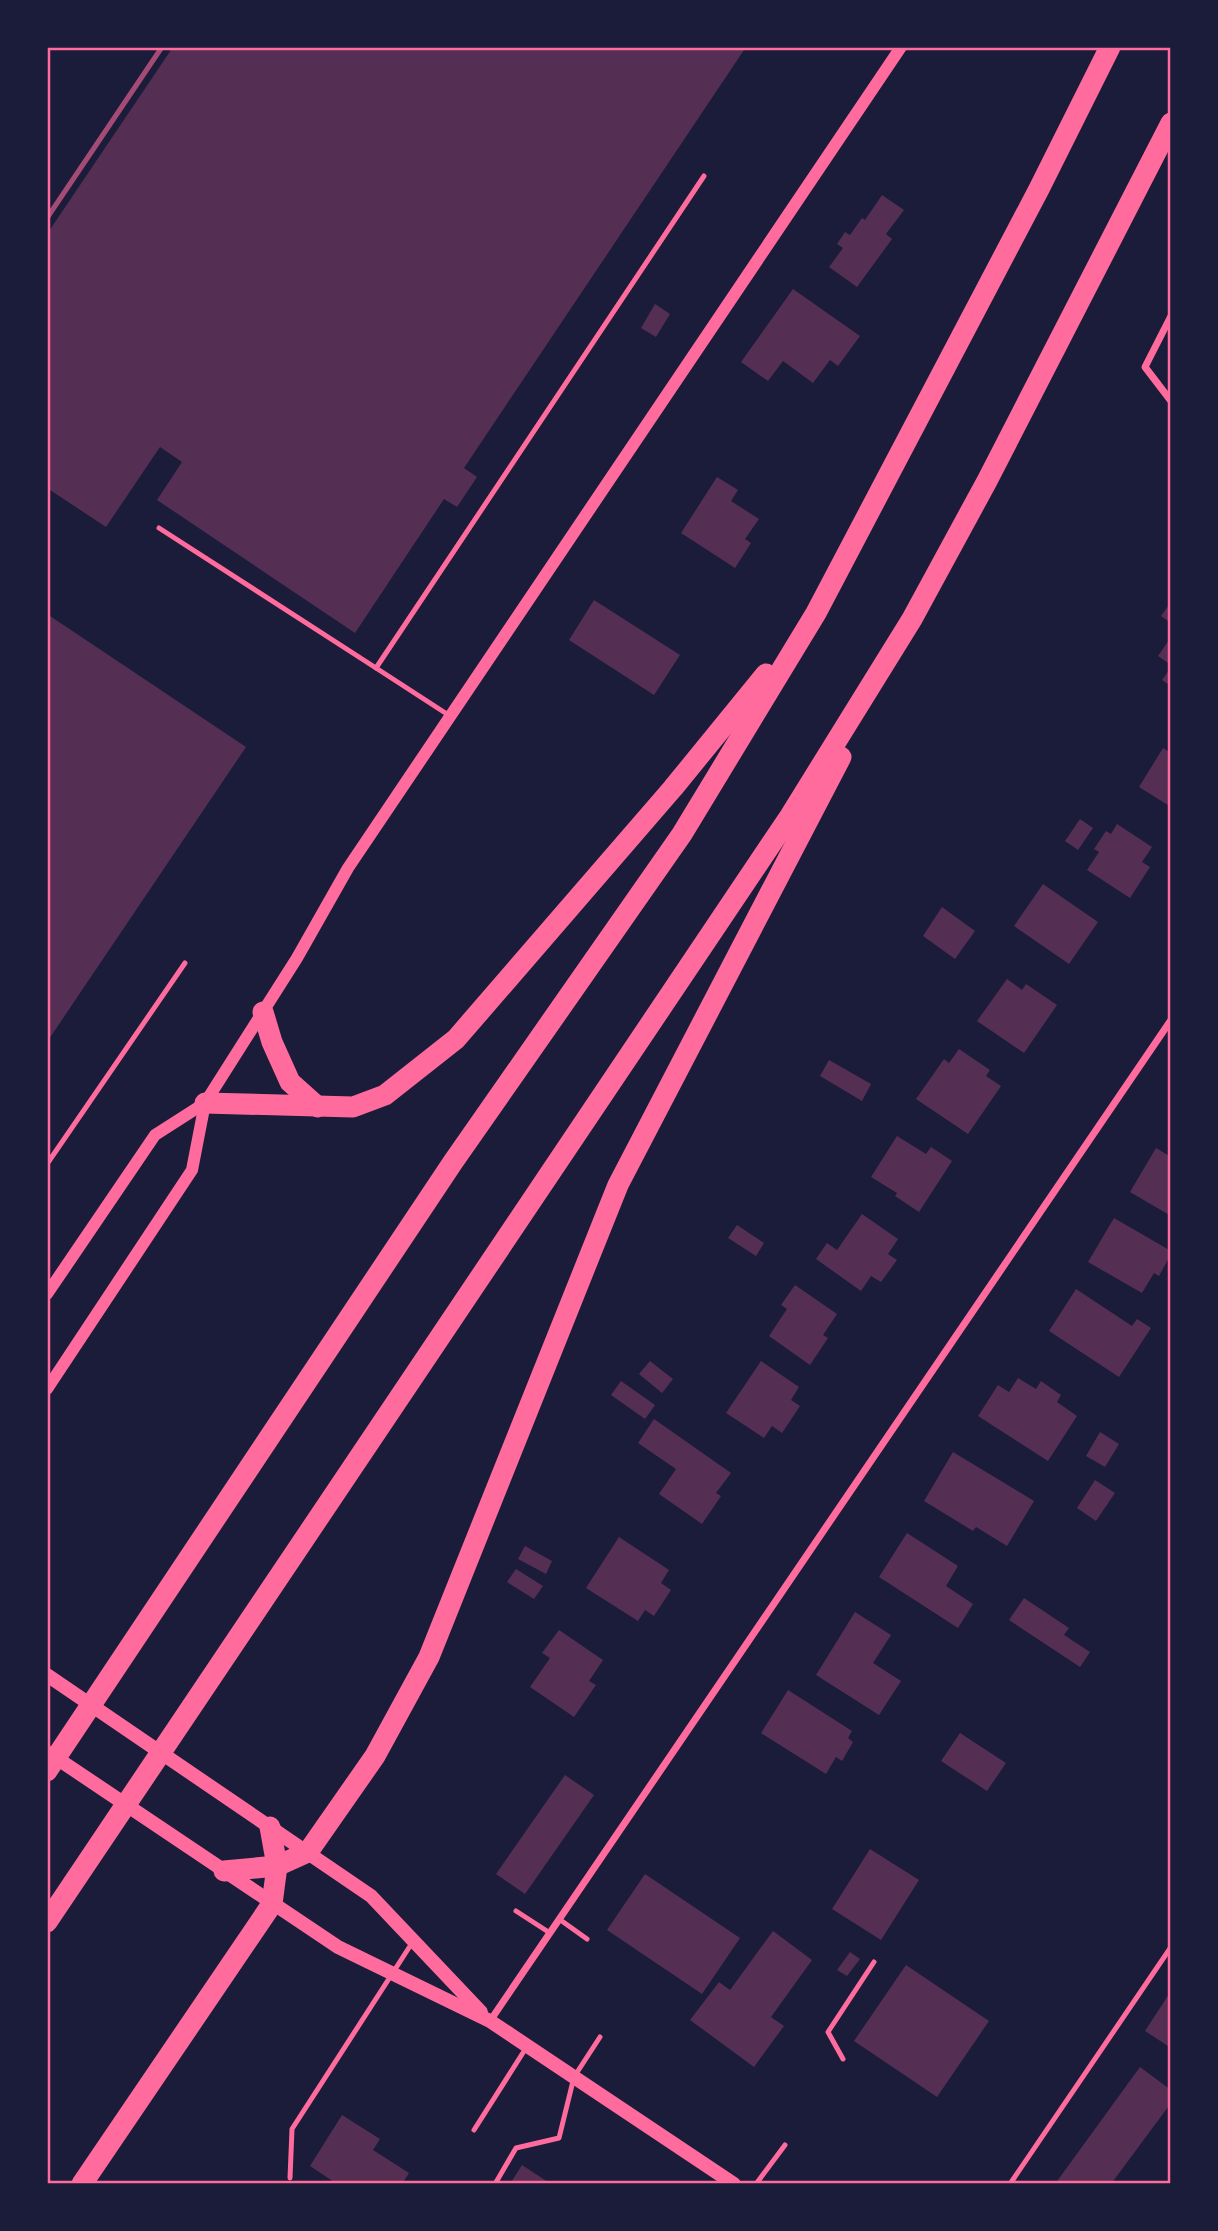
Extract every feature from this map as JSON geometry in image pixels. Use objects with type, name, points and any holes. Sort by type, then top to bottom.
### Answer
[{"type":"highway","points":[[47,1771],[453,1162],[682,834],[816,613],[1039,189],[1110,47]]},
{"type":"highway","points":[[224,1871],[277,1866],[308,1852],[375,1756],[429,1657],[618,1185],[912,619],[987,481],[1171,123]]},
{"type":"highway","points":[[205,1103],[354,1107],[385,1095],[456,1039],[673,788],[816,613]]},
{"type":"highway","points":[[47,1922],[790,816],[912,619]]},
{"type":"highway","points":[[262,1012],[290,1082],[318,1107]]},
{"type":"highway","points":[[82,2184],[272,1904],[277,1866],[270,1827]]},
{"type":"main road","points":[[47,1675],[371,1896],[490,2021]]},
{"type":"main road","points":[[47,1752],[338,1947],[490,2021],[734,2184]]},
{"type":"street","points":[[47,1389],[192,1170],[205,1103],[298,958],[348,868],[901,47]]},
{"type":"street","points":[[1171,316],[1146,367],[1171,401]]},
{"type":"street","points":[[490,2021],[1171,1020]]},
{"type":"street","points":[[47,1294],[155,1135],[205,1103]]},
{"type":"lane","points":[[376,668],[704,176]]},
{"type":"lane","points":[[159,528],[450,716]]},
{"type":"lane","points":[[47,1164],[185,963]]},
{"type":"lane","points":[[516,1911],[550,1933]]},
{"type":"lane","points":[[559,1919],[587,1939]]},
{"type":"lane","points":[[290,2178],[292,2129],[413,1942]]},
{"type":"lane","points":[[1010,2184],[1171,1948]]},
{"type":"lane","points":[[843,2059],[828,2032],[874,1962]]},
{"type":"lane","points":[[495,2184],[516,2148],[559,2138],[574,2077],[600,2037]]},
{"type":"lane","points":[[474,2130],[527,2046]]},
{"type":"lane","points":[[756,2184],[785,2145]]},
{"type":"building","points":[[173,47],[746,47],[464,468],[477,477],[457,507],[444,499],[355,633],[157,500],[182,462],[160,447],[106,527],[47,488],[47,234]]},
{"type":"building","points":[[882,195],[904,210],[886,234],[892,239],[857,287],[829,267],[843,248],[837,244],[845,232],[850,235],[862,218],[865,220]]},
{"type":"building","points":[[793,289],[860,336],[838,366],[830,360],[813,383],[783,361],[768,381],[741,362]]},
{"type":"building","points":[[655,304],[670,314],[656,337],[641,328]]},
{"type":"building","points":[[717,477],[738,490],[731,501],[759,519],[745,539],[751,543],[735,568],[681,533]]},
{"type":"building","points":[[594,600],[680,655],[654,695],[569,640]]},
{"type":"building","points":[[1171,602],[1171,623],[1161,616]]},
{"type":"building","points":[[47,614],[246,747],[47,1042]]},
{"type":"building","points":[[1171,637],[1171,665],[1158,656]]},
{"type":"building","points":[[1171,667],[1171,686],[1162,680]]},
{"type":"building","points":[[1163,748],[1171,753],[1171,807],[1139,787]]},
{"type":"building","points":[[1080,819],[1093,828],[1078,850],[1065,841]]},
{"type":"building","points":[[1117,824],[1152,847],[1142,862],[1150,867],[1130,898],[1087,870],[1099,852],[1094,849],[1106,831],[1111,834]]},
{"type":"building","points":[[1043,884],[1098,922],[1069,964],[1014,926]]},
{"type":"building","points":[[942,907],[975,931],[955,959],[923,936]]},
{"type":"building","points":[[1007,979],[1022,990],[1026,984],[1057,1005],[1024,1053],[977,1021]]},
{"type":"building","points":[[959,1049],[990,1070],[986,1076],[1001,1086],[968,1134],[916,1099],[944,1059],[949,1063]]},
{"type":"building","points":[[829,1060],[871,1084],[862,1101],[820,1076]]},
{"type":"building","points":[[897,1136],[926,1154],[931,1147],[952,1161],[919,1212],[895,1196],[897,1193],[871,1177]]},
{"type":"building","points":[[1156,1148],[1171,1157],[1171,1216],[1130,1192]]},
{"type":"building","points":[[862,1214],[898,1239],[888,1254],[897,1260],[881,1282],[871,1276],[861,1291],[816,1259],[827,1243],[837,1250]]},
{"type":"building","points":[[1114,1218],[1171,1251],[1159,1276],[1154,1273],[1142,1293],[1088,1262]]},
{"type":"building","points":[[737,1225],[764,1243],[756,1256],[728,1238]]},
{"type":"building","points":[[795,1285],[837,1314],[823,1335],[828,1338],[810,1365],[769,1336],[787,1309],[781,1305]]},
{"type":"building","points":[[1076,1289],[1132,1326],[1137,1319],[1151,1328],[1119,1377],[1049,1331]]},
{"type":"building","points":[[650,1361],[673,1379],[662,1393],[639,1374]]},
{"type":"building","points":[[761,1361],[799,1387],[791,1400],[800,1406],[782,1433],[772,1426],[764,1438],[726,1413]]},
{"type":"building","points":[[1018,1378],[1036,1389],[1041,1381],[1061,1395],[1057,1402],[1077,1416],[1048,1461],[978,1416],[998,1385],[1009,1392]]},
{"type":"building","points":[[621,1381],[655,1405],[645,1419],[611,1395]]},
{"type":"building","points":[[654,1419],[731,1473],[716,1493],[721,1496],[702,1524],[659,1494],[676,1469],[638,1443]]},
{"type":"building","points":[[1100,1432],[1119,1444],[1105,1467],[1086,1456]]},
{"type":"building","points":[[953,1452],[1034,1501],[1007,1546],[976,1527],[973,1531],[924,1501]]},
{"type":"building","points":[[1095,1480],[1115,1493],[1096,1521],[1077,1508]]},
{"type":"building","points":[[907,1533],[958,1566],[946,1586],[973,1604],[958,1628],[879,1577]]},
{"type":"building","points":[[619,1537],[669,1570],[661,1583],[671,1590],[654,1616],[645,1610],[638,1621],[586,1588]]},
{"type":"building","points":[[525,1546],[552,1561],[546,1574],[518,1559]]},
{"type":"building","points":[[516,1569],[543,1586],[534,1599],[507,1582]]},
{"type":"building","points":[[1024,1598],[1069,1628],[1064,1635],[1090,1652],[1080,1667],[1009,1620]]},
{"type":"building","points":[[855,1612],[891,1635],[873,1663],[901,1681],[879,1715],[816,1675]]},
{"type":"building","points":[[559,1630],[603,1660],[589,1681],[596,1685],[574,1717],[530,1687],[550,1658],[542,1653]]},
{"type":"building","points":[[788,1690],[852,1731],[848,1738],[853,1742],[842,1761],[836,1757],[826,1774],[761,1733]]},
{"type":"building","points":[[960,1733],[1006,1763],[987,1791],[941,1761]]},
{"type":"building","points":[[565,1775],[594,1795],[525,1894],[496,1874]]},
{"type":"building","points":[[870,1849],[919,1880],[881,1940],[832,1909]]},
{"type":"building","points":[[645,1874],[740,1938],[702,1994],[607,1930]]},
{"type":"building","points":[[773,1931],[812,1960],[771,2017],[784,2026],[754,2067],[690,2020],[719,1982],[730,1990]]},
{"type":"building","points":[[850,1952],[860,1959],[847,1976],[837,1970]]},
{"type":"building","points":[[906,1965],[989,2021],[937,2097],[854,2041]]},
{"type":"building","points":[[1171,1991],[1171,2048],[1145,2031]]},
{"type":"building","points":[[1140,2067],[1171,2090],[1171,2103],[1111,2184],[1055,2184]]},
{"type":"building","points":[[342,2115],[380,2139],[373,2150],[409,2173],[402,2184],[337,2184],[310,2166]]},
{"type":"building","points":[[522,2165],[551,2184],[510,2184]]},
{"type":"railway","points":[[47,218],[162,47]]}]
